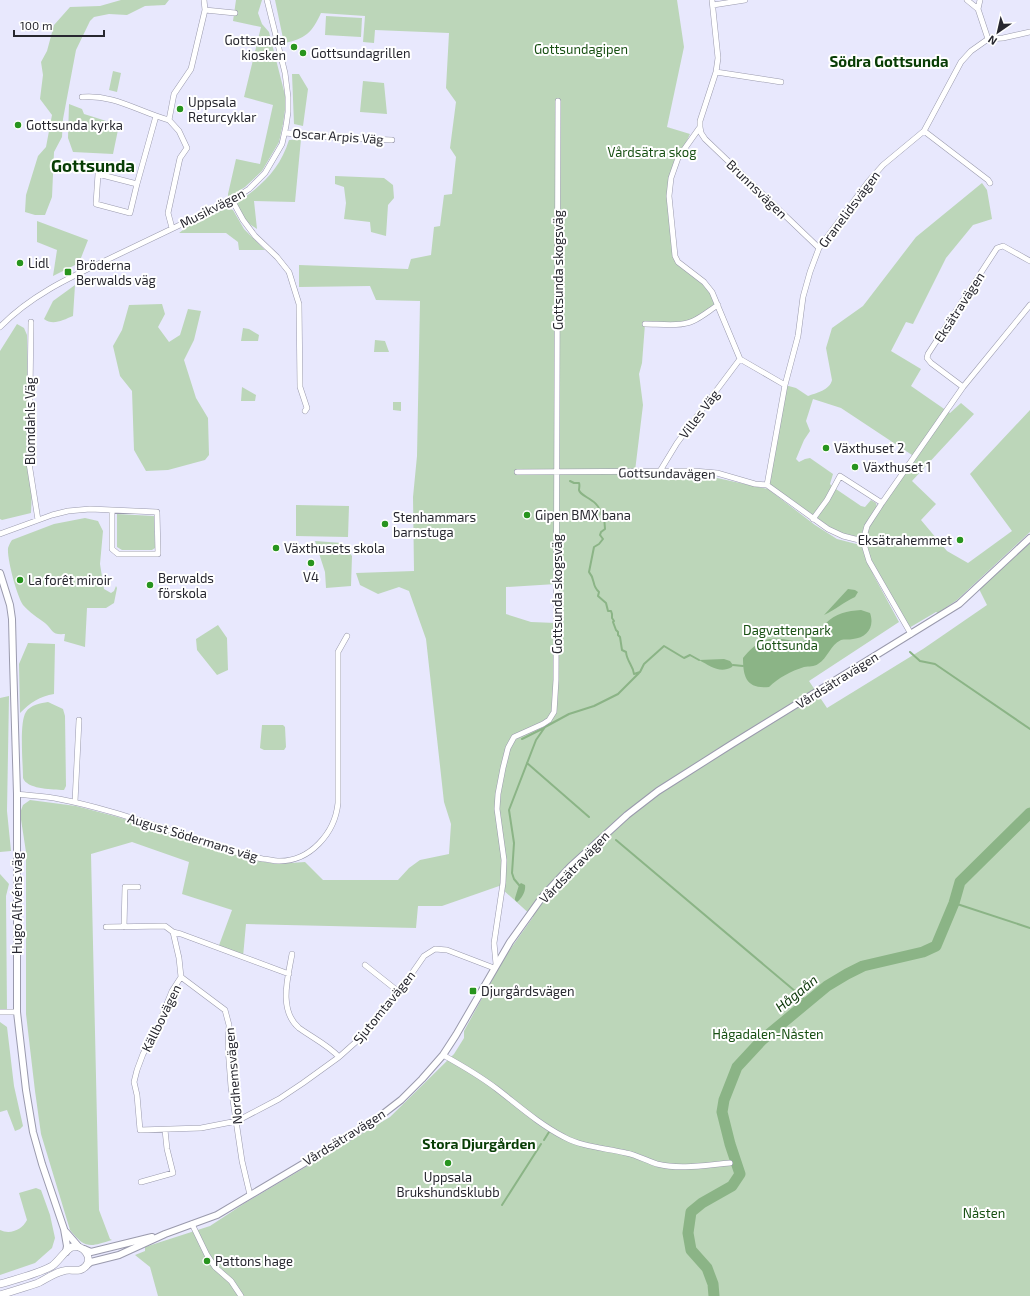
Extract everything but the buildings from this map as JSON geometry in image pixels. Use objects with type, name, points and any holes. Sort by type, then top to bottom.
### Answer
[{"type":"main road","points":[[0,1284],[47,1268],[70,1248],[81,1248],[88,1258],[86,1266],[82,1270],[64,1270],[39,1282],[0,1295]]},
{"type":"main road","points":[[64,1254],[67,1267],[73,1271]]},
{"type":"street","points":[[169,120],[174,94],[191,70],[205,10],[204,0]]},
{"type":"street","name":"Musikvägen","points":[[0,327],[18,310],[43,292],[79,273],[232,200],[249,189],[265,173],[282,144],[288,112],[285,73],[267,0]]},
{"type":"street","points":[[745,0],[713,2],[718,58],[716,72],[700,122],[700,127],[678,158],[671,178],[669,196],[673,244],[675,256],[678,262],[704,282],[712,292],[740,359],[786,385]]},
{"type":"street","points":[[967,0],[978,9]]},
{"type":"street","points":[[980,0],[978,9],[988,39],[1003,38],[1030,32]]},
{"type":"street","points":[[205,10],[235,13]]},
{"type":"street","name":"Granelidsvägen","points":[[767,485],[786,385],[798,336],[807,284],[819,248],[868,182],[883,165],[924,131],[961,62],[971,51],[988,39]]},
{"type":"street","points":[[716,72],[781,82]]},
{"type":"street","points":[[82,97],[96,96],[111,99],[169,120],[179,130],[186,148],[180,158],[168,213],[172,228]]},
{"type":"street","name":"Gottsunda skogsväg","points":[[495,966],[494,943],[504,884],[504,860],[497,809],[503,768],[508,748],[514,737],[543,724],[549,720],[554,712],[556,680],[558,101]]},
{"type":"street","points":[[137,184],[98,174],[96,204],[130,213],[156,116]]},
{"type":"street","name":"Brunnsvägen","points":[[700,127],[701,133],[705,139],[819,248]]},
{"type":"street","points":[[924,131],[990,183]]},
{"type":"street","name":"Oscar Arpis Väg","points":[[285,133],[327,137],[392,140]]},
{"type":"street","points":[[232,200],[243,220],[289,272],[299,304],[300,387],[306,408],[305,412]]},
{"type":"street","name":"Eksätravägen","points":[[963,387],[931,363],[927,358],[928,354],[997,248],[1002,246],[1030,261]]},
{"type":"street","points":[[645,324],[688,323],[718,305]]},
{"type":"street","points":[[911,634],[869,561],[863,542],[867,526],[963,387],[1030,305]]},
{"type":"street","name":"Blomdahls Väg","points":[[31,322],[29,463],[38,520]]},
{"type":"street","name":"Villes Väg","points":[[660,471],[677,443],[740,359]]},
{"type":"street","name":"Gottsundavägen","points":[[517,472],[660,471],[717,473],[755,484],[767,485],[828,529],[843,536],[863,542]]},
{"type":"street","points":[[813,519],[840,476],[882,503]]},
{"type":"street","points":[[0,534],[68,511],[90,509],[157,512],[158,554],[118,554],[112,549],[112,511]]},
{"type":"street","name":"Vårdsätravägen","points":[[86,1266],[91,1262],[119,1255],[165,1234],[217,1215],[370,1124],[401,1100],[422,1079],[443,1054],[456,1035],[510,942],[543,896],[570,867],[627,815],[671,782],[960,604],[1030,538]]},
{"type":"street","name":"Hugo Alfvéns väg","points":[[0,573],[2,591],[10,605],[12,620],[17,794],[17,1012],[26,1090],[33,1132],[64,1229],[67,1246],[64,1254]]},
{"type":"street","name":"August Södermans väg","points":[[17,794],[58,798],[118,813],[247,856],[278,861],[294,858],[310,851],[323,839],[337,814],[338,652],[347,636]]},
{"type":"street","points":[[75,802],[79,720]]},
{"type":"street","points":[[124,927],[125,887],[138,887]]},
{"type":"street","points":[[106,927],[165,926],[173,932],[289,974]]},
{"type":"street","name":"Källbovägen","points":[[173,932],[179,958],[181,977],[172,991],[158,1026],[143,1054],[137,1070],[134,1082],[137,1095],[140,1130],[200,1128],[237,1121]]},
{"type":"street","name":"Sjutomtavägen","points":[[237,1121],[278,1099],[339,1058],[367,1032],[399,992],[424,956],[435,949],[447,950],[495,966]]},
{"type":"street","points":[[292,954],[286,996],[288,1012],[298,1027],[332,1049],[339,1058]]},
{"type":"street","points":[[365,965],[399,992]]},
{"type":"street","name":"Nordhemsvägen","points":[[181,977],[225,1010],[228,1025],[231,1081],[242,1161],[250,1195]]},
{"type":"street","points":[[0,1012],[17,1012]]},
{"type":"street","points":[[443,1054],[470,1070],[541,1124],[565,1138],[585,1145],[628,1153],[657,1164],[672,1167],[730,1163]]},
{"type":"street","points":[[141,1182],[173,1173],[167,1149],[165,1130]]},
{"type":"street","points":[[192,1224],[215,1267],[231,1280],[241,1296]]},
{"type":"street","name":"Hugo Alfvéns väg","points":[[64,1229],[81,1248]]},
{"type":"street","name":"Vårdsätravägen","points":[[81,1248],[91,1252],[165,1234]]},
{"type":"green space","points":[[121,0],[169,0],[165,5],[145,6],[127,15],[109,14],[94,17],[90,21],[76,50],[63,119],[62,137],[54,152],[52,197],[45,215],[35,215],[25,212],[26,195],[38,156],[46,147],[52,115],[40,99],[43,75],[41,62],[47,51],[54,25],[70,7],[100,6]]},
{"type":"green space","points":[[236,0],[262,0],[258,13],[262,24],[269,32],[285,95],[285,110],[279,142],[262,171],[245,187],[228,198],[236,159],[260,164],[273,105],[244,97],[261,27],[233,21]]},
{"type":"green space","name":"Hågadalen-Nåsten","points":[[275,0],[677,0],[684,47],[667,127],[690,134],[669,187],[675,256],[704,282],[718,305],[688,323],[645,324],[642,363],[639,374],[643,405],[635,471],[660,474],[699,474],[768,489],[815,525],[837,539],[864,546],[867,526],[915,457],[841,408],[813,399],[806,421],[810,431],[804,440],[796,459],[799,462],[810,458],[833,474],[830,484],[833,487],[861,506],[865,507],[871,500],[876,503],[877,507],[856,540],[843,536],[767,485],[785,385],[796,388],[808,396],[826,389],[832,380],[826,348],[832,328],[863,306],[916,237],[982,183],[987,190],[992,219],[973,225],[946,258],[913,324],[906,322],[891,351],[921,369],[911,386],[950,413],[961,403],[974,414],[912,481],[936,504],[921,520],[947,551],[968,563],[1012,531],[970,474],[1030,410],[1030,532],[957,600],[938,613],[936,612],[909,628],[870,564],[874,576],[899,622],[809,681],[827,708],[923,649],[987,605],[979,589],[1030,543],[1030,1296],[158,1296],[150,1267],[135,1255],[145,1251],[145,1247],[210,1226],[245,1203],[390,1117],[454,1054],[464,1038],[464,1031],[504,958],[533,917],[501,888],[502,885],[442,906],[418,906],[416,928],[246,924],[243,957],[218,948],[232,910],[182,894],[189,862],[132,842],[91,854],[99,1210],[110,1239],[112,1240],[88,1245],[80,1241],[70,1230],[41,1134],[26,1014],[26,852],[20,813],[23,805],[30,800],[76,806],[118,817],[249,859],[276,864],[305,862],[323,880],[398,880],[409,868],[420,860],[449,854],[451,824],[444,802],[426,639],[409,591],[399,587],[378,594],[360,585],[356,573],[414,571],[413,497],[417,456],[420,301],[376,300],[370,286],[299,287],[299,265],[408,269],[411,259],[431,255],[434,227],[440,226],[444,195],[452,194],[456,157],[450,148],[456,102],[446,88],[449,33],[375,30],[374,43],[363,42],[365,16],[321,13],[314,26],[307,34],[303,37],[284,43]],"holes":[[[556,584],[556,623],[531,622],[506,614],[506,587]]]},
{"type":"green space","points":[[326,16],[362,18],[361,37],[325,35]]},
{"type":"green space","points":[[113,71],[121,73],[117,92],[109,90]]},
{"type":"green space","points":[[292,74],[299,74],[308,89],[303,126],[294,124]]},
{"type":"green space","points":[[363,81],[384,83],[387,114],[360,112]]},
{"type":"green space","points":[[69,104],[82,109],[84,114],[119,125],[113,154],[73,152],[68,138]]},
{"type":"green space","points":[[301,139],[295,202],[254,201],[257,229],[243,220],[236,203],[261,184],[275,168],[289,140]]},
{"type":"green space","points":[[335,176],[384,178],[393,185],[394,198],[388,205],[386,236],[371,232],[370,222],[344,219],[346,203],[344,187],[335,184]]},
{"type":"green space","points":[[227,208],[233,210],[244,229],[265,250],[239,250],[238,242],[226,233],[179,233],[191,224]]},
{"type":"green space","points":[[37,221],[88,240],[79,263],[53,276],[57,250],[37,242]]},
{"type":"green space","points":[[75,285],[73,316],[62,321],[54,322],[44,319],[53,301]]},
{"type":"green space","points":[[162,304],[165,314],[158,327],[169,342],[180,335],[188,309],[201,311],[194,340],[184,360],[196,398],[208,418],[209,455],[205,460],[168,470],[146,471],[134,450],[132,391],[120,376],[113,346],[122,330],[129,305]]},
{"type":"green space","points":[[17,324],[24,328],[27,335],[29,463],[32,489],[31,513],[2,520],[0,519],[0,351]]},
{"type":"green space","points":[[243,328],[249,329],[259,335],[258,341],[241,341]]},
{"type":"green space","points":[[375,340],[385,341],[389,352],[374,352]]},
{"type":"green space","points":[[242,387],[256,395],[255,401],[241,401]]},
{"type":"green space","points":[[393,402],[401,402],[401,411],[393,410]]},
{"type":"green space","points":[[296,505],[349,506],[348,537],[296,536]]},
{"type":"green space","points":[[117,514],[154,516],[155,548],[152,550],[122,550],[117,547]]},
{"type":"green space","points":[[85,518],[98,521],[103,531],[100,564],[104,589],[111,593],[114,591],[116,586],[117,588],[114,603],[106,608],[87,608],[85,647],[64,641],[65,634],[57,634],[53,632],[45,623],[23,605],[13,578],[8,548],[12,540],[54,524]]},
{"type":"green space","points":[[315,541],[342,543],[352,556],[351,586],[326,588],[325,572]]},
{"type":"green space","points":[[218,625],[227,638],[228,670],[217,675],[197,650],[196,639]]},
{"type":"green space","points":[[28,643],[55,644],[54,694],[44,696],[36,700],[20,713],[19,664]]},
{"type":"green space","points":[[9,696],[7,811],[11,851],[0,852],[0,698]]},
{"type":"green space","points":[[48,702],[63,709],[65,716],[66,786],[64,790],[45,789],[34,786],[25,782],[23,778],[22,734],[24,717],[26,712],[33,706]]},
{"type":"green space","points":[[262,725],[283,725],[285,727],[286,747],[284,750],[264,750],[260,748]]},
{"type":"green space","points":[[0,874],[9,884],[6,896],[7,1012],[0,1012]]},
{"type":"green space","points":[[0,1022],[7,1027],[14,1086],[23,1126],[15,1131],[7,1110],[0,1112]]},
{"type":"green space","points":[[36,1188],[41,1190],[50,1215],[55,1238],[52,1248],[35,1263],[0,1275],[0,1230],[12,1232],[25,1224],[27,1220],[19,1193]]},
{"type":"shaded area","points":[[848,589],[858,592],[855,597],[824,615]]},
{"type":"shaded area","points":[[861,610],[870,613],[871,627],[869,631],[858,638],[841,640],[837,642],[818,664],[804,667],[790,673],[769,687],[751,684],[745,676],[743,658],[755,645],[760,642],[776,638],[796,641],[809,639],[833,617],[846,612]]},
{"type":"shaded area","points":[[724,659],[730,661],[733,665],[732,667],[723,670],[711,667],[699,660]]},
{"type":"shaded area","points":[[521,883],[525,885],[525,890],[517,902],[515,898]]},
{"type":"waterway","points":[[570,481],[579,483],[580,492],[597,505],[601,514],[604,516],[605,529],[600,535],[603,539],[594,547],[589,572],[595,587],[599,592],[598,596],[606,603],[608,611],[611,611],[613,622],[620,637],[622,650],[626,652],[634,674],[640,672],[644,664],[664,646],[684,658],[690,655],[699,660]]},
{"type":"waterway","points":[[910,652],[920,661],[935,664],[1030,729]]},
{"type":"waterway","points":[[733,665],[743,666]]},
{"type":"waterway","points":[[519,885],[514,879],[512,873],[514,843],[509,810],[536,740],[545,727],[569,714],[594,706],[618,694],[639,673]]},
{"type":"waterway","points":[[522,739],[544,728]]},
{"type":"waterway","points":[[527,763],[589,817]]},
{"type":"waterway","name":"Hågaån","points":[[714,1296],[713,1284],[707,1268],[691,1250],[688,1233],[691,1212],[702,1203],[732,1186],[740,1174],[730,1144],[722,1112],[724,1100],[737,1067],[762,1040],[827,986],[863,966],[923,952],[936,946],[954,903],[960,882],[1030,813]]},
{"type":"waterway","points":[[616,840],[808,1002]]},
{"type":"waterway","points":[[954,903],[1030,928]]},
{"type":"waterway","points":[[544,1140],[549,1132]]},
{"type":"waterway","points":[[502,1205],[541,1144]]},
{"type":"place","name":"Gottsunda kiosken","points":[[294,47]]},
{"type":"place","name":"Gottsundagrillen","points":[[303,53]]},
{"type":"place","name":"Uppsala Returcyklar","points":[[180,109]]},
{"type":"place","name":"Gottsunda kyrka","points":[[18,125]]},
{"type":"place","name":"Lidl","points":[[20,263]]},
{"type":"place","name":"Bröderna Berwalds väg","points":[[68,272]]},
{"type":"place","name":"Växthuset 2","points":[[826,448]]},
{"type":"place","name":"Växthuset 1","points":[[855,467]]},
{"type":"place","name":"Gipen BMX bana","points":[[527,515]]},
{"type":"place","name":"Stenhammars barnstuga","points":[[385,524]]},
{"type":"place","name":"Eksätrahemmet","points":[[960,540]]},
{"type":"place","name":"Växthusets skola","points":[[276,548]]},
{"type":"place","name":"V4","points":[[311,563]]},
{"type":"place","name":"La forêt miroir","points":[[20,580]]},
{"type":"place","name":"Berwalds förskola","points":[[150,585]]},
{"type":"place","name":"Djurgårdsvägen","points":[[473,991]]},
{"type":"place","name":"Uppsala Brukshundsklubb","points":[[448,1163]]},
{"type":"place","name":"Pattons hage","points":[[207,1261]]},
{"type":"district","name":"Södra Gottsunda","points":[[889,61]]},
{"type":"district","name":"Gottsunda","points":[[93,165]]},
{"type":"district","name":"Stora Djurgården","points":[[479,1143]]},
{"type":"park label","name":"Gottsundagipen","points":[[581,49]]},
{"type":"park label","name":"Vårdsätra skog","points":[[652,152]]},
{"type":"park label","name":"Dagvattenpark Gottsunda","points":[[787,638]]},
{"type":"park label","name":"Nåsten","points":[[984,1213]]}]
